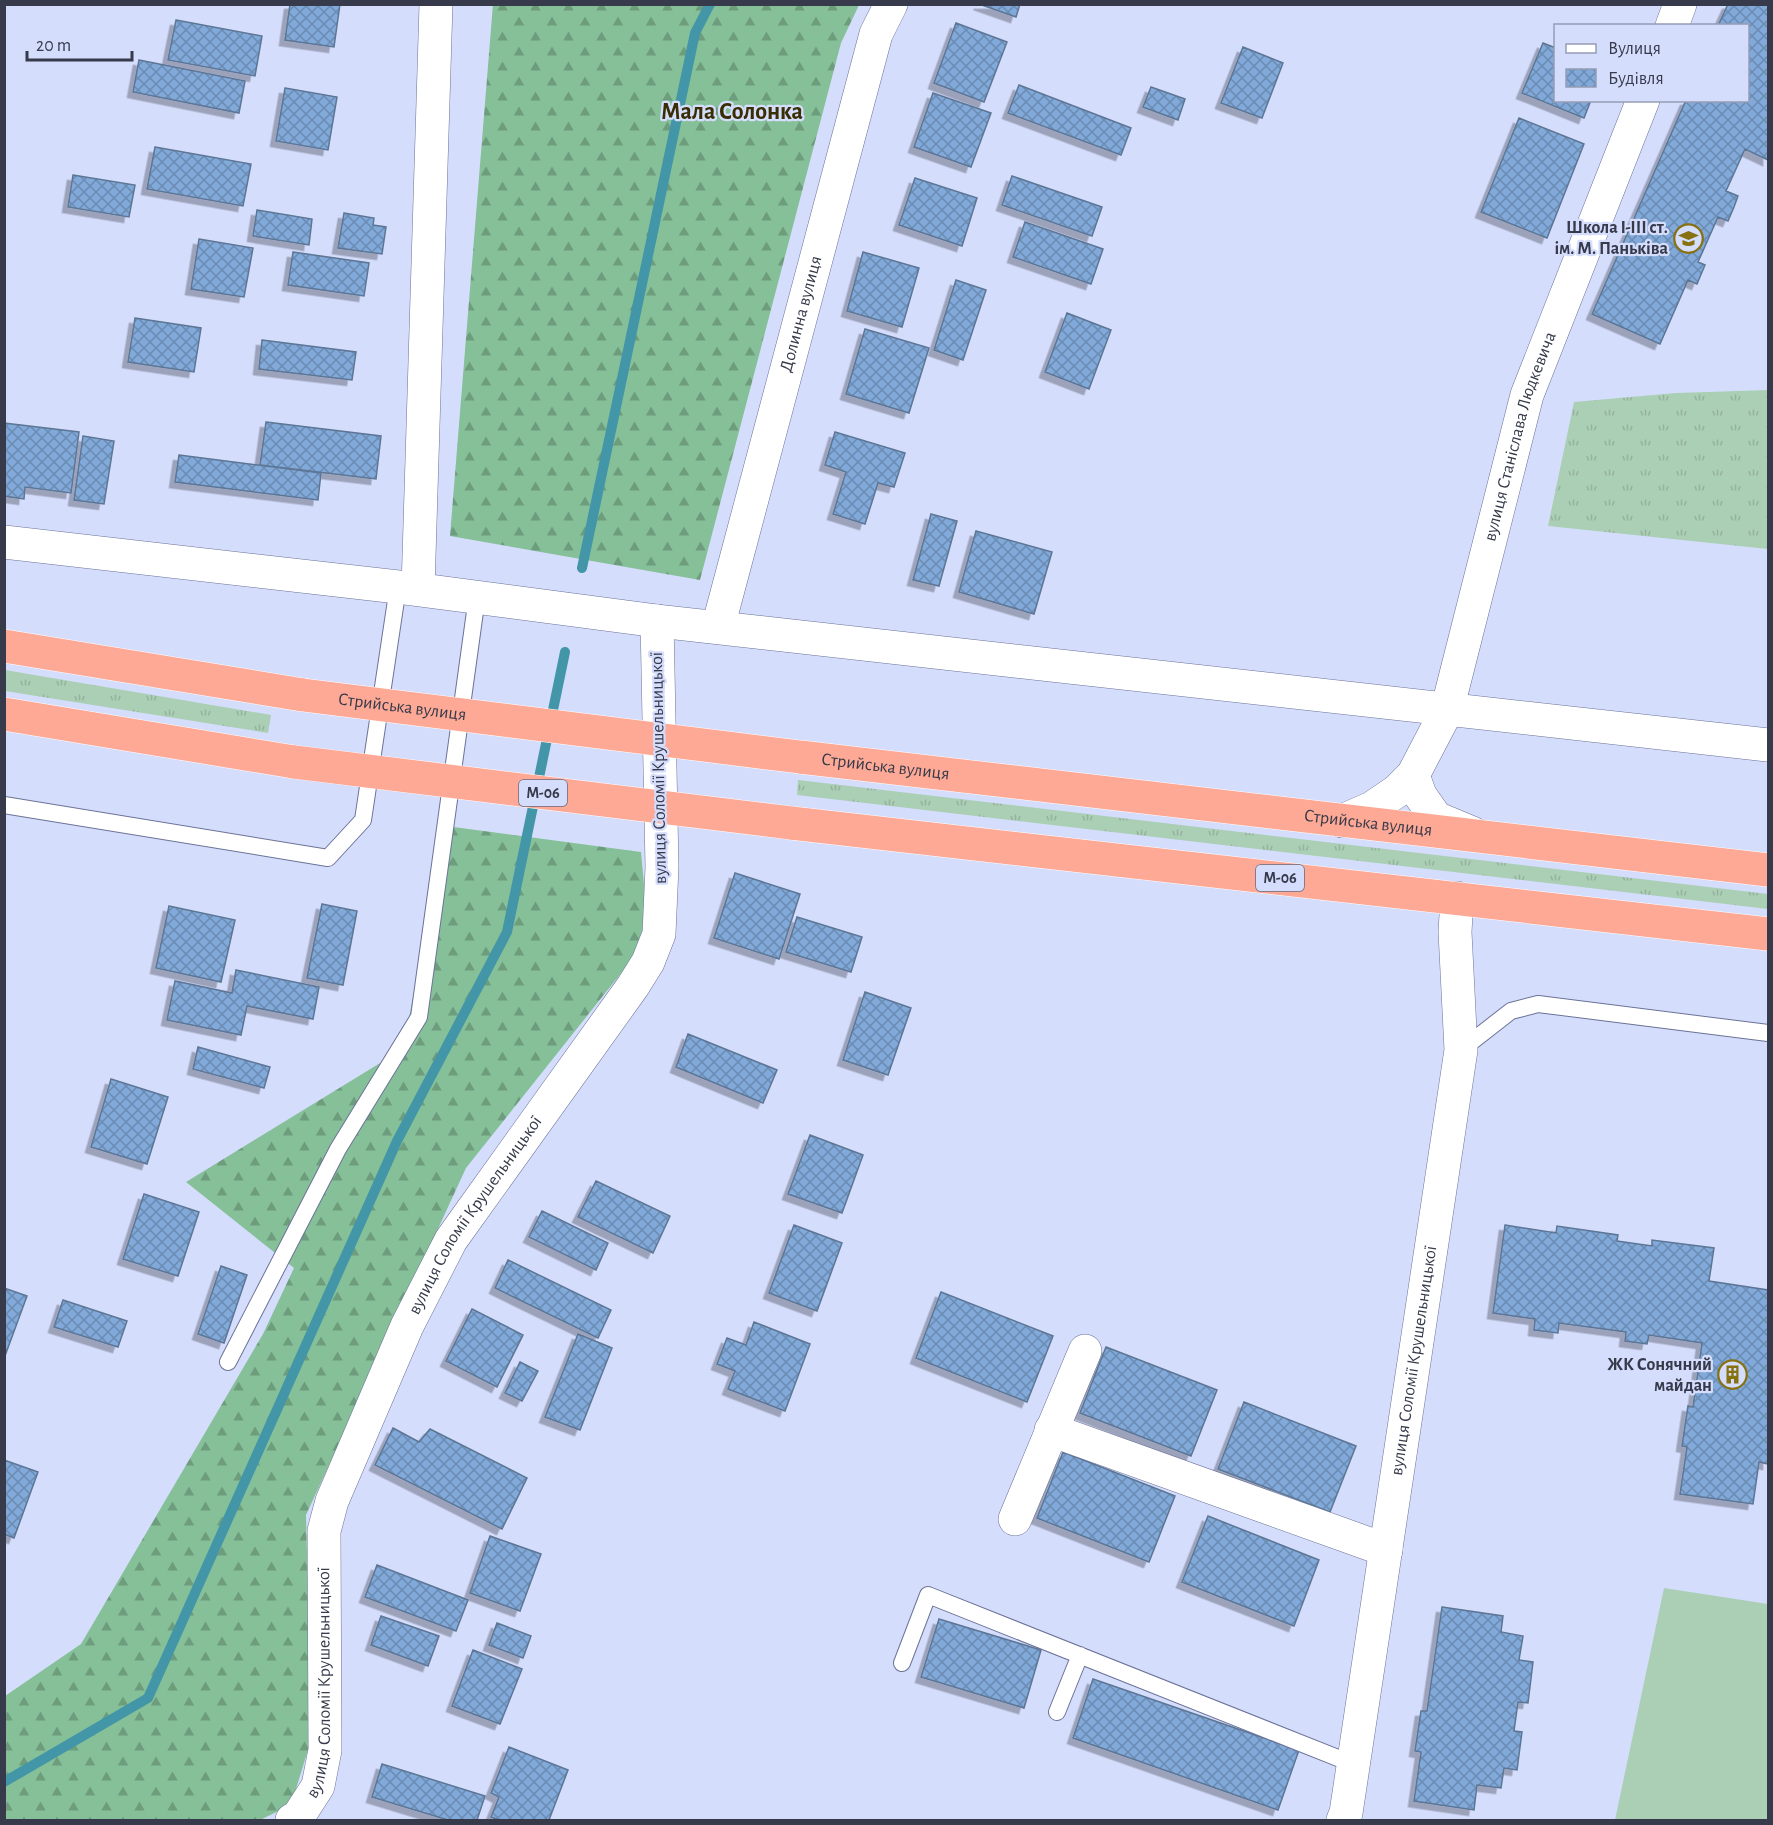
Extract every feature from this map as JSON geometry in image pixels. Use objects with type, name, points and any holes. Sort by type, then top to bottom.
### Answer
[{"type":"highway","name":"Стрийська вулиця","points":[[4,646],[303,695],[800,757],[1768,870]]},
{"type":"highway","name":"М-06","points":[[4,714],[294,762],[791,824],[1768,934]]},
{"type":"street","points":[[408,588],[436,4]]},
{"type":"street","name":"Долинна вулиця","points":[[718,627],[876,34],[891,4]]},
{"type":"street","points":[[1673,24],[1680,4]]},
{"type":"street","name":"вулиця Станіслава Людкевича","points":[[1342,820],[1372,808],[1397,791],[1413,775],[1447,710],[1538,392],[1642,102]]},
{"type":"street","points":[[4,542],[408,588],[657,621],[1768,745]]},
{"type":"street","name":"вулиця Соломії Крушельницької","points":[[292,1821],[298,1817],[318,1786],[325,1749],[324,1531],[332,1501],[407,1326],[451,1240],[633,986],[648,962],[659,934],[662,867],[657,621]]},
{"type":"street","points":[[1413,775],[1420,795],[1436,818],[1481,837]]},
{"type":"street","name":"вулиця Соломії Крушельницької","points":[[1347,1818],[1353,1764],[1461,1050],[1455,932],[1458,898]]},
{"type":"street","points":[[1015,1519],[1085,1351]]},
{"type":"street","points":[[1051,1430],[1386,1550]]},
{"type":"lane","points":[[4,805],[328,858],[363,820],[408,588]]},
{"type":"lane","points":[[228,1362],[338,1149],[419,1017],[477,597]]},
{"type":"lane","points":[[1461,1050],[1511,1011],[1538,1004],[1768,1033]]},
{"type":"lane","points":[[902,1663],[928,1595],[1353,1764]]},
{"type":"lane","points":[[1058,1712],[1080,1655]]},
{"type":"green space","points":[[493,4],[859,5],[841,43],[700,580],[450,536]]},
{"type":"green space","points":[[1768,390],[1768,549],[1548,526],[1574,402],[1676,393]]},
{"type":"green space","points":[[5,670],[271,715],[268,733],[5,691]]},
{"type":"green space","points":[[798,780],[1768,894],[1768,909],[797,795]]},
{"type":"green space","points":[[446,826],[641,852],[649,938],[466,1168],[306,1515],[312,1737],[291,1805],[260,1820],[5,1820],[5,1696],[81,1644],[263,1334],[294,1268],[186,1182],[403,1049]]},
{"type":"green space","points":[[1664,1588],[1768,1604],[1768,1820],[1615,1820]]},
{"type":"building","points":[[290,4],[340,4],[334,47],[285,40]]},
{"type":"building","points":[[979,4],[1020,4],[1016,17]]},
{"type":"building","points":[[1728,4],[1768,4],[1768,160],[1745,149],[1726,191],[1738,196],[1728,221],[1718,217],[1698,262],[1705,265],[1697,284],[1688,280],[1660,344],[1592,314],[1685,102],[1749,102],[1749,24],[1719,24]]},
{"type":"building","points":[[176,20],[262,36],[255,76],[168,60]]},
{"type":"building","points":[[956,23],[1007,42],[984,102],[934,83]]},
{"type":"building","points":[[1543,43],[1554,47],[1554,102],[1590,102],[1584,118],[1522,93]]},
{"type":"building","points":[[1243,47],[1283,63],[1262,118],[1221,103]]},
{"type":"building","points":[[139,60],[245,81],[239,113],[133,92]]},
{"type":"building","points":[[1019,85],[1131,128],[1121,155],[1008,113]]},
{"type":"building","points":[[1151,87],[1185,99],[1178,120],[1143,107]]},
{"type":"building","points":[[285,88],[337,97],[328,150],[276,141]]},
{"type":"building","points":[[933,93],[991,113],[971,167],[914,147]]},
{"type":"building","points":[[1519,118],[1584,144],[1547,238],[1481,212]]},
{"type":"building","points":[[155,147],[251,164],[243,206],[147,189]]},
{"type":"building","points":[[73,175],[135,185],[129,217],[68,207]]},
{"type":"building","points":[[1012,176],[1102,207],[1092,236],[1002,205]]},
{"type":"building","points":[[915,178],[977,198],[962,246],[899,225]]},
{"type":"building","points":[[257,210],[312,219],[309,245],[253,236]]},
{"type":"building","points":[[344,213],[374,218],[373,225],[386,227],[382,254],[338,248]]},
{"type":"building","points":[[1025,222],[1103,249],[1091,284],[1013,257]]},
{"type":"building","points":[[199,239],[253,248],[244,297],[191,289]]},
{"type":"building","points":[[293,252],[369,263],[364,296],[288,285]]},
{"type":"building","points":[[863,252],[919,268],[902,327],[847,311]]},
{"type":"building","points":[[956,280],[986,290],[963,360],[934,350]]},
{"type":"building","points":[[1067,313],[1111,330],[1089,389],[1045,372]]},
{"type":"building","points":[[135,318],[201,328],[194,372],[128,362]]},
{"type":"building","points":[[865,329],[929,348],[909,413],[846,394]]},
{"type":"building","points":[[262,340],[356,352],[352,380],[259,369]]},
{"type":"building","points":[[266,422],[381,436],[376,479],[260,465]]},
{"type":"building","points":[[4,423],[79,432],[71,493],[25,487],[24,499],[4,496]]},
{"type":"building","points":[[835,432],[905,453],[894,487],[878,483],[865,524],[833,514],[846,472],[825,465]]},
{"type":"building","points":[[83,436],[114,441],[104,504],[74,500]]},
{"type":"building","points":[[179,455],[321,473],[318,500],[175,482]]},
{"type":"building","points":[[931,514],[957,521],[939,586],[913,580]]},
{"type":"building","points":[[976,531],[1052,552],[1034,614],[959,592]]},
{"type":"building","points":[[735,873],[800,894],[779,959],[714,938]]},
{"type":"building","points":[[322,904],[357,911],[343,985],[307,978]]},
{"type":"building","points":[[169,906],[235,920],[221,982],[156,968]]},
{"type":"building","points":[[797,917],[862,937],[851,972],[786,952]]},
{"type":"building","points":[[236,970],[319,987],[313,1019],[247,1006],[241,1035],[167,1020],[175,981],[232,993]]},
{"type":"building","points":[[865,992],[911,1008],[888,1075],[843,1060]]},
{"type":"building","points":[[688,1034],[777,1070],[763,1103],[676,1067]]},
{"type":"building","points":[[198,1047],[270,1067],[264,1088],[193,1069]]},
{"type":"building","points":[[111,1079],[168,1097],[147,1164],[91,1147]]},
{"type":"building","points":[[810,1135],[863,1155],[842,1213],[788,1194]]},
{"type":"building","points":[[596,1181],[670,1216],[653,1253],[578,1217]]},
{"type":"building","points":[[144,1194],[199,1212],[178,1276],[123,1259]]},
{"type":"building","points":[[542,1211],[608,1243],[596,1270],[529,1237]]},
{"type":"building","points":[[794,1225],[842,1243],[817,1311],[769,1293]]},
{"type":"building","name":"ЖК Сонячний майдан","points":[[1505,1225],[1556,1233],[1557,1226],[1618,1235],[1617,1241],[1652,1246],[1652,1240],[1714,1248],[1709,1281],[1768,1290],[1768,1464],[1759,1462],[1753,1504],[1680,1494],[1687,1447],[1682,1446],[1688,1406],[1693,1407],[1702,1343],[1649,1335],[1647,1344],[1625,1341],[1626,1332],[1559,1323],[1558,1333],[1534,1330],[1535,1319],[1493,1313]]},
{"type":"building","points":[[508,1260],[611,1310],[598,1338],[495,1288]]},
{"type":"building","points":[[221,1266],[247,1275],[224,1343],[198,1334]]},
{"type":"building","points":[[4,1288],[27,1296],[5,1356],[4,1355]]},
{"type":"building","points":[[941,1292],[1053,1336],[1027,1402],[916,1358]]},
{"type":"building","points":[[63,1300],[127,1321],[118,1347],[54,1327]]},
{"type":"building","points":[[472,1309],[523,1335],[497,1387],[446,1361]]},
{"type":"building","points":[[754,1322],[810,1344],[785,1411],[728,1389],[735,1371],[717,1364],[727,1338],[746,1345]]},
{"type":"building","points":[[578,1334],[612,1348],[580,1430],[545,1417]]},
{"type":"building","points":[[1106,1347],[1217,1390],[1191,1456],[1080,1413]]},
{"type":"building","points":[[520,1362],[538,1371],[522,1401],[505,1393]]},
{"type":"building","points":[[1244,1402],[1356,1446],[1330,1512],[1218,1469]]},
{"type":"building","points":[[393,1428],[419,1442],[430,1429],[527,1478],[502,1529],[375,1465]]},
{"type":"building","points":[[1063,1452],[1175,1496],[1149,1562],[1037,1518]]},
{"type":"building","points":[[4,1460],[38,1472],[14,1538],[4,1534]]},
{"type":"building","points":[[1208,1516],[1319,1560],[1294,1626],[1182,1582]]},
{"type":"building","points":[[490,1536],[541,1554],[520,1611],[470,1593]]},
{"type":"building","points":[[377,1565],[468,1600],[456,1631],[365,1597]]},
{"type":"building","points":[[1442,1607],[1503,1616],[1501,1632],[1523,1636],[1519,1660],[1533,1662],[1528,1703],[1518,1702],[1514,1731],[1522,1732],[1517,1770],[1504,1768],[1501,1788],[1477,1785],[1474,1810],[1414,1801],[1421,1752],[1415,1751],[1421,1711],[1427,1711]]},
{"type":"building","points":[[381,1616],[439,1636],[428,1666],[371,1645]]},
{"type":"building","points":[[939,1619],[1041,1650],[1024,1708],[921,1677]]},
{"type":"building","points":[[497,1623],[531,1636],[523,1658],[489,1645]]},
{"type":"building","points":[[473,1650],[522,1669],[500,1724],[452,1706]]},
{"type":"building","points":[[1093,1679],[1299,1750],[1278,1810],[1073,1738]]},
{"type":"building","points":[[509,1747],[568,1770],[549,1820],[499,1820],[491,1817],[499,1797],[491,1793]]},
{"type":"building","points":[[382,1764],[485,1796],[477,1820],[448,1820],[372,1797]]},
{"type":"waterway","points":[[582,568],[695,33],[710,4]]},
{"type":"waterway","points":[[4,1782],[148,1698],[397,1141],[507,932],[565,652]]},
{"type":"place","name":"Школа І-ІІІ ст. ім. М. Паньківа","points":[[1689,238]]},
{"type":"place","name":"ЖК Сонячний майдан","points":[[1733,1375]]},
{"type":"district","name":"Мала Солонка","points":[[732,112]]}]
